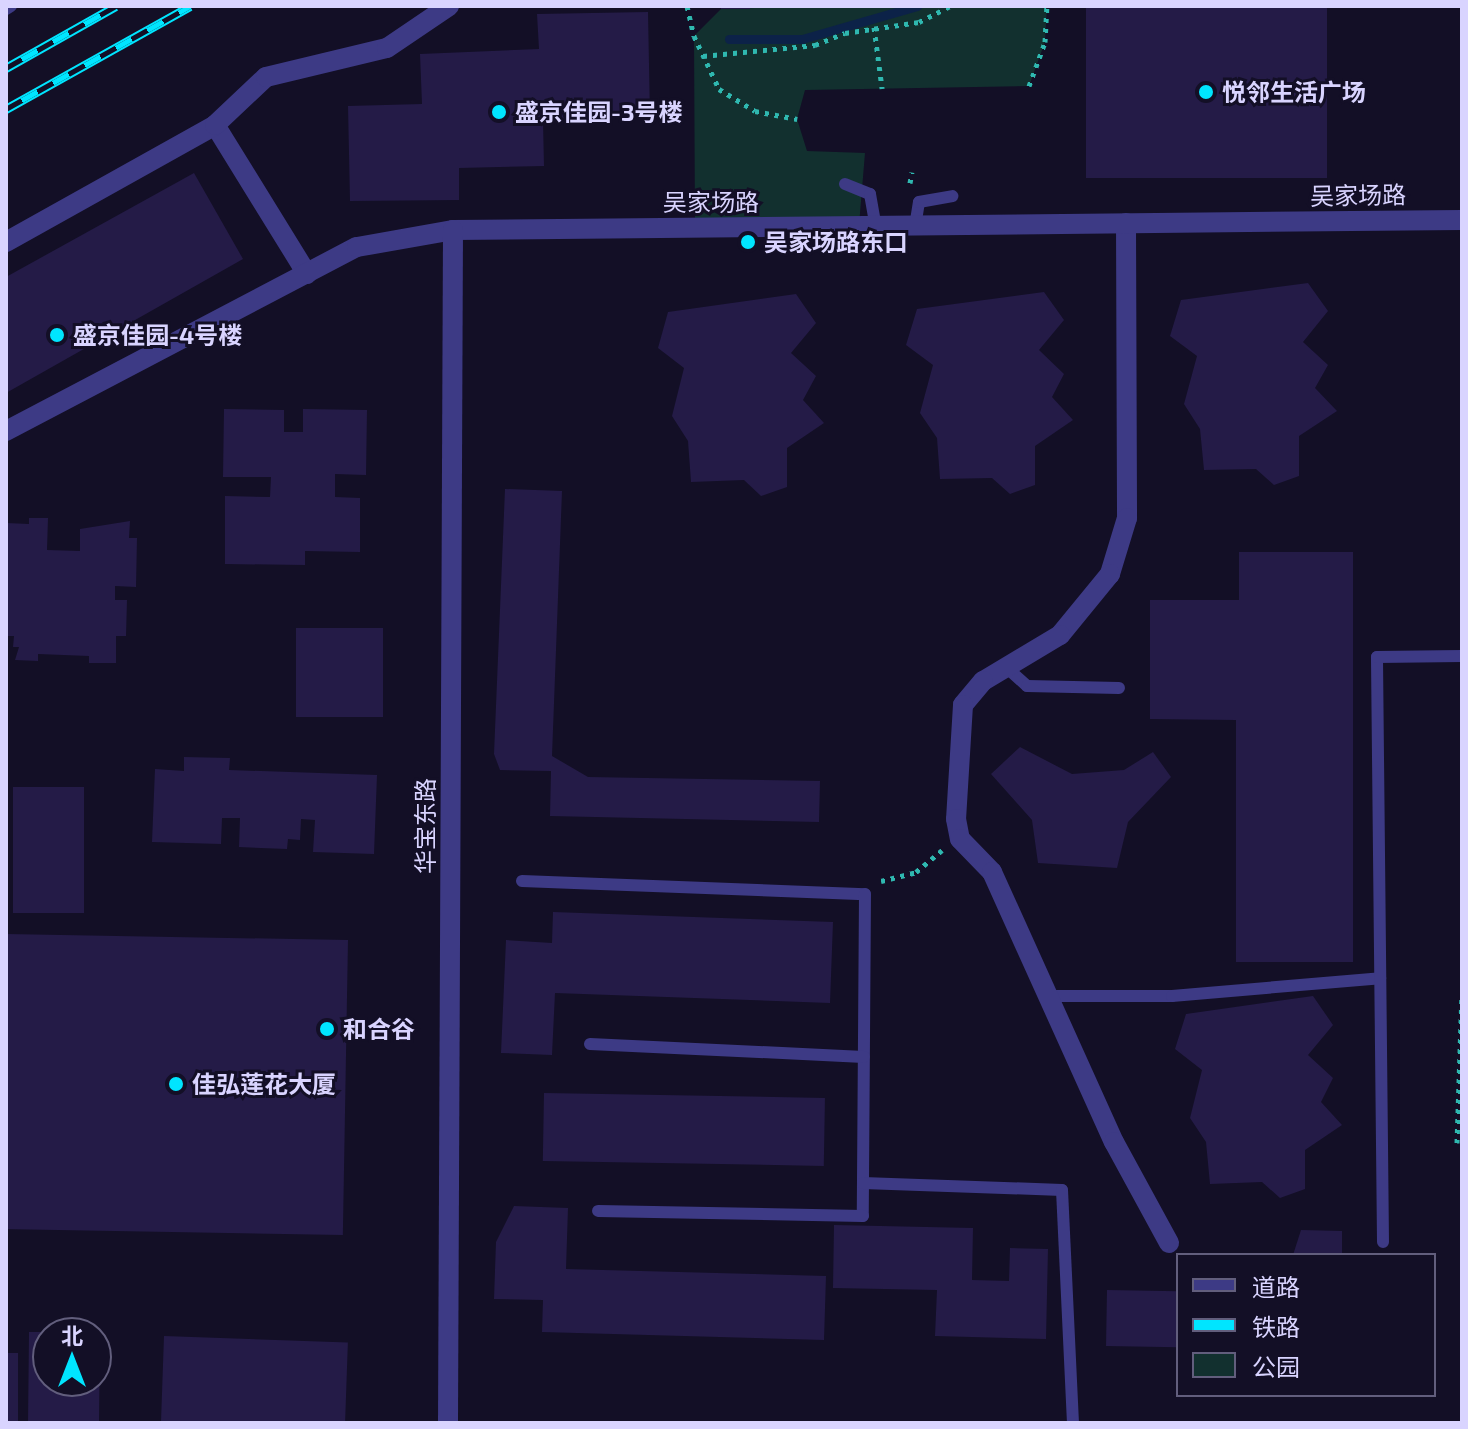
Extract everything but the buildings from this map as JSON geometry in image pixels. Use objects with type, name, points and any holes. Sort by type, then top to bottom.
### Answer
[{"type":"street","points":[[6,242],[215,125],[266,77],[387,48],[449,6]]},
{"type":"street","points":[[215,125],[307,274]]},
{"type":"street","name":"吴家场路","points":[[6,431],[357,247],[453,230],[1462,220]]},
{"type":"street","points":[[1126,223],[1127,518],[1110,574],[1060,635],[983,681],[963,705],[956,763],[960,839],[992,872],[1051,996],[1114,1142],[1169,1243]]},
{"type":"street","name":"华宝东路","points":[[448,1423],[453,230]]},
{"type":"lane","points":[[845,184],[870,194],[876,228]]},
{"type":"lane","points":[[915,227],[919,202],[952,196]]},
{"type":"lane","points":[[1383,1242],[1377,657],[1462,656]]},
{"type":"lane","points":[[1006,667],[1027,686],[1119,688]]},
{"type":"lane","points":[[522,881],[865,894],[863,1216],[598,1211]]},
{"type":"lane","points":[[1051,996],[1172,996],[1380,978]]},
{"type":"lane","points":[[590,1044],[864,1057]]},
{"type":"lane","points":[[863,1183],[1062,1190],[1073,1423]]},
{"type":"path","points":[[687,6],[703,56],[719,89],[755,111],[797,119]]},
{"type":"path","points":[[703,56],[815,45],[874,27],[919,22],[950,6]]},
{"type":"path","points":[[1029,86],[1045,42],[1047,6]]},
{"type":"path","points":[[874,27],[882,88]]},
{"type":"path","points":[[865,894],[885,877],[916,872],[960,839]]},
{"type":"path","points":[[1457,1143],[1462,995]]},
{"type":"green space","points":[[1047,6],[1045,42],[1029,86],[805,90],[797,119],[807,151],[865,153],[859,225],[695,228],[694,36],[721,9]]},
{"type":"waterway","points":[[729,39],[802,39],[917,6]]},
{"type":"railway","points":[[6,68],[116,6]]},
{"type":"railway","points":[[6,109],[190,6]]},
{"type":"place","name":"悦邻生活广场","points":[[1206,92]]},
{"type":"place","name":"盛京佳园-3号楼","points":[[499,112]]},
{"type":"place","name":"吴家场路东口","points":[[748,242]]},
{"type":"place","name":"盛京佳园-4号楼","points":[[57,335]]},
{"type":"place","name":"和合谷","points":[[327,1029]]},
{"type":"place","name":"佳弘莲花大厦","points":[[176,1084]]}]
